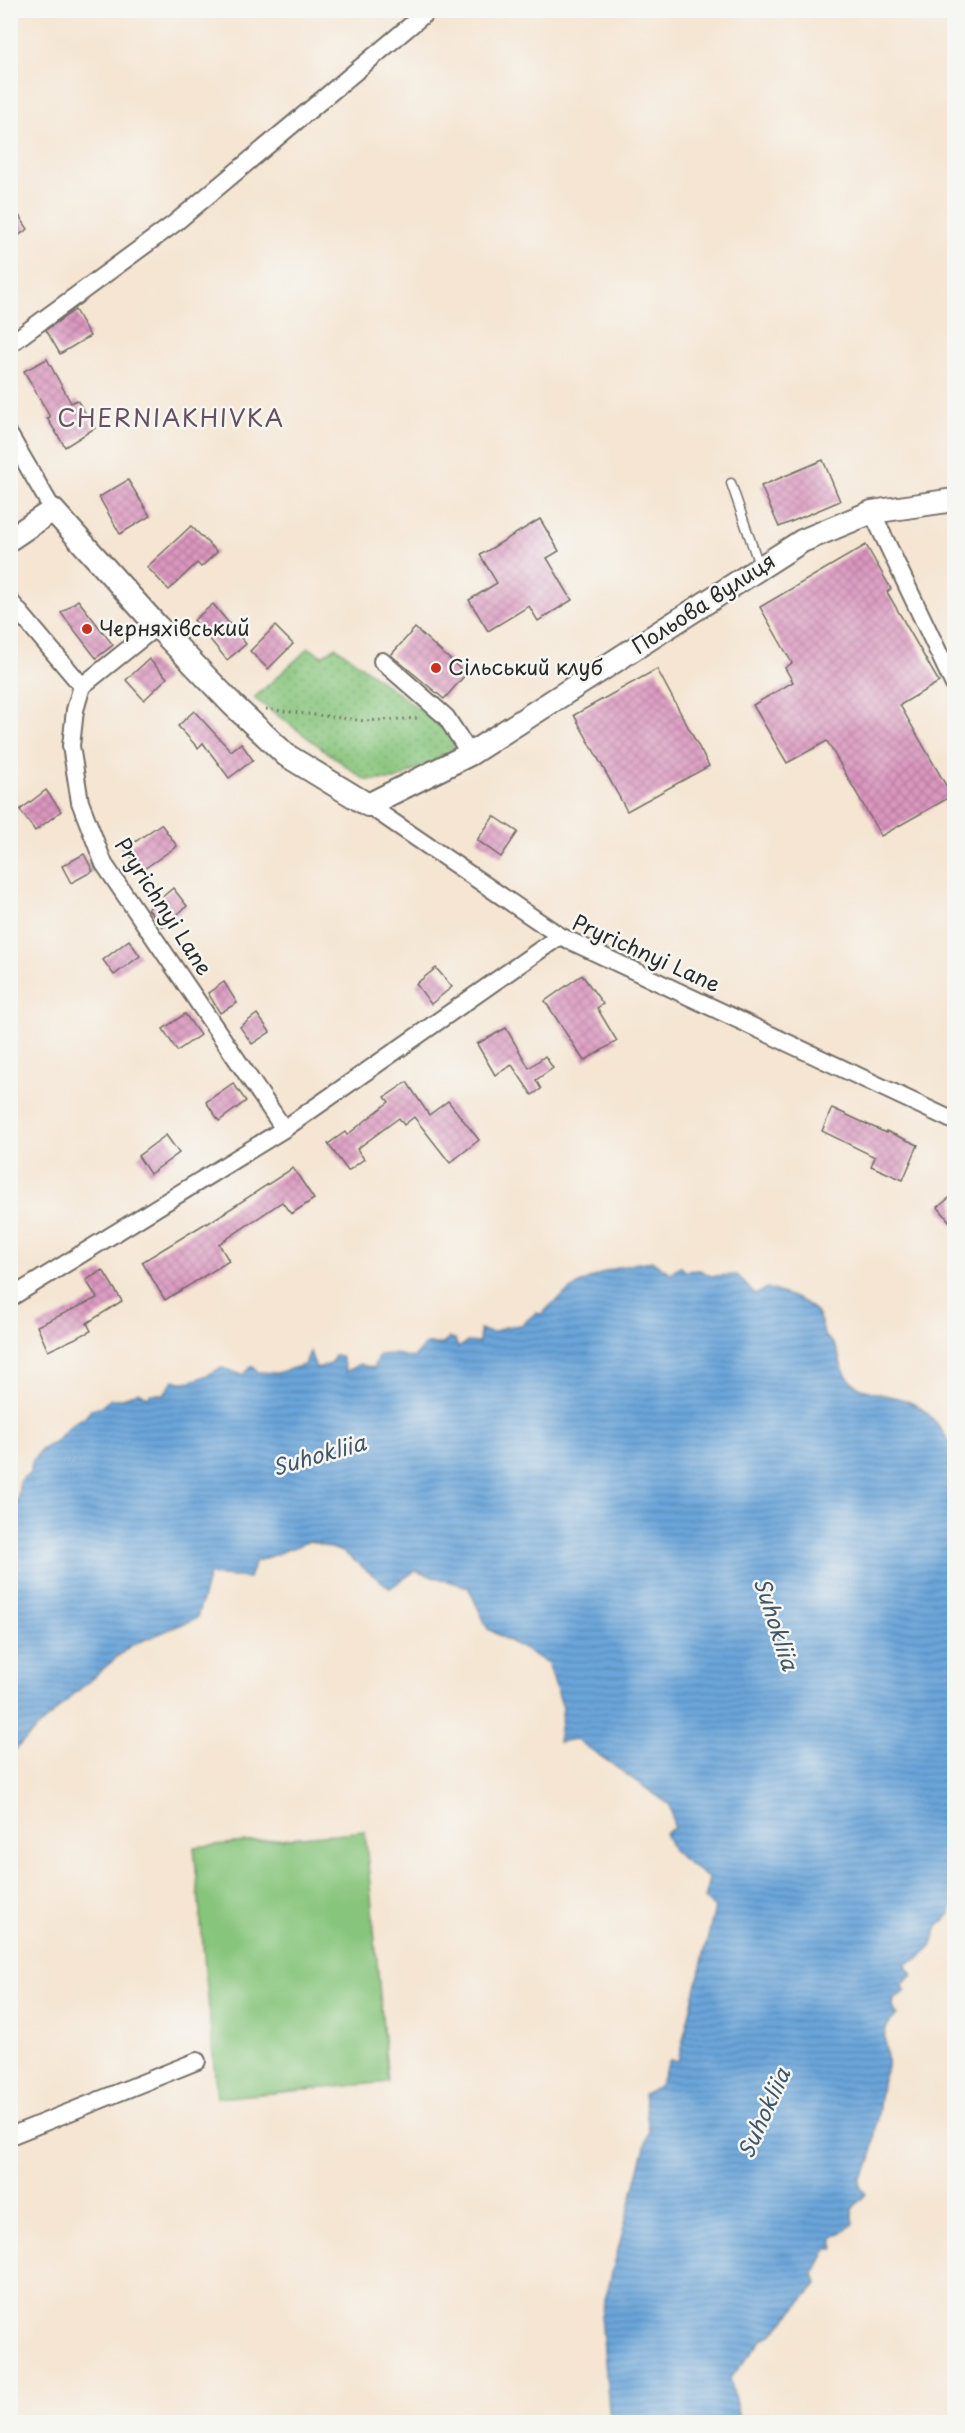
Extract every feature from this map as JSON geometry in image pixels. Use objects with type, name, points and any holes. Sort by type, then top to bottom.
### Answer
[{"type":"street","points":[[10,344],[175,223],[429,10]]},
{"type":"street","points":[[10,436],[53,510],[157,626],[232,705],[286,755],[368,805],[560,936]]},
{"type":"street","name":"Польова вулиця","points":[[368,805],[470,754],[802,541],[872,512],[954,500]]},
{"type":"street","points":[[10,539],[53,510]]},
{"type":"street","points":[[872,512],[954,685]]},
{"type":"street","points":[[10,601],[82,686],[157,626]]},
{"type":"street","points":[[382,661],[446,717],[470,754]]},
{"type":"street","name":"Pryrichnyi Lane","points":[[82,686],[75,710],[72,746],[80,802],[104,864],[284,1130]]},
{"type":"street","name":"Pryrichnyi Lane","points":[[10,1298],[284,1130],[560,936],[954,1120]]},
{"type":"street","points":[[10,2136],[197,2061]]},
{"type":"lane","points":[[731,483],[760,568]]},
{"type":"path","points":[[265,709],[366,721],[446,717]]},
{"type":"green space","points":[[336,647],[451,733],[454,751],[395,780],[365,780],[254,698],[309,648],[322,656]]},
{"type":"green space","points":[[365,1831],[388,2082],[217,2098],[194,1847]]},
{"type":"water","name":"Suhokliia","points":[[653,1261],[670,1273],[680,1266],[685,1271],[700,1270],[711,1276],[737,1275],[755,1295],[767,1288],[797,1298],[818,1315],[824,1336],[834,1345],[846,1375],[853,1382],[860,1388],[906,1400],[921,1408],[937,1424],[954,1449],[954,1902],[950,1914],[937,1928],[931,1947],[917,1959],[905,1964],[913,1975],[901,1985],[906,1991],[894,1999],[893,2007],[897,2015],[885,2031],[887,2069],[883,2078],[871,2161],[860,2178],[860,2186],[866,2194],[852,2209],[854,2224],[833,2238],[835,2249],[827,2249],[814,2274],[817,2284],[773,2334],[763,2339],[730,2378],[740,2422],[610,2422],[601,2315],[649,2131],[644,2094],[658,2087],[670,2060],[678,2061],[715,1908],[704,1899],[709,1879],[674,1852],[665,1833],[674,1828],[670,1805],[576,1739],[558,1742],[563,1708],[548,1663],[488,1629],[468,1587],[415,1571],[390,1588],[343,1552],[310,1541],[255,1562],[249,1578],[209,1575],[197,1618],[130,1646],[11,1753],[11,1529],[20,1481],[30,1472],[33,1460],[41,1450],[56,1441],[73,1423],[111,1399],[120,1399],[139,1392],[147,1397],[151,1394],[164,1394],[174,1380],[192,1381],[222,1368],[243,1375],[252,1366],[258,1372],[277,1373],[304,1365],[310,1352],[316,1368],[331,1364],[335,1355],[341,1356],[346,1372],[359,1364],[373,1368],[379,1355],[395,1354],[413,1358],[426,1344],[443,1344],[449,1338],[455,1339],[458,1348],[467,1342],[479,1343],[480,1330],[493,1333],[504,1327],[521,1325],[536,1313],[542,1314],[566,1293],[592,1277],[637,1263]]},
{"type":"building","points":[[10,202],[28,229],[10,241]]},
{"type":"building","points":[[75,310],[90,336],[60,354],[46,330]]},
{"type":"building","points":[[47,359],[71,403],[77,400],[95,428],[65,447],[47,418],[50,417],[24,371]]},
{"type":"building","points":[[823,460],[840,501],[779,527],[761,486]]},
{"type":"building","points":[[128,480],[150,516],[120,534],[99,497]]},
{"type":"building","points":[[540,519],[559,551],[547,558],[572,600],[538,621],[529,606],[488,631],[469,600],[497,583],[480,555]]},
{"type":"building","points":[[191,526],[217,552],[201,567],[197,563],[169,590],[147,567]]},
{"type":"building","points":[[866,545],[891,589],[887,592],[939,682],[900,705],[952,796],[881,836],[827,741],[787,763],[753,705],[793,682],[785,668],[792,663],[760,607]]},
{"type":"building","name":"Черняхівський","points":[[78,600],[113,645],[96,658],[61,613]]},
{"type":"building","points":[[213,604],[246,644],[227,660],[194,620]]},
{"type":"building","points":[[275,626],[293,644],[268,669],[250,651]]},
{"type":"building","points":[[415,628],[466,674],[444,699],[391,655]]},
{"type":"building","points":[[149,659],[167,678],[144,700],[126,680]]},
{"type":"building","points":[[657,669],[709,766],[627,811],[574,715]]},
{"type":"building","points":[[194,711],[231,751],[241,743],[253,760],[229,778],[203,743],[198,748],[178,726]]},
{"type":"building","points":[[46,790],[61,811],[35,831],[20,810]]},
{"type":"building","points":[[494,816],[518,832],[501,857],[477,840]]},
{"type":"building","points":[[161,824],[177,846],[141,871],[125,849]]},
{"type":"building","points":[[84,854],[93,871],[71,883],[62,866]]},
{"type":"building","points":[[173,888],[187,906],[163,927],[148,909]]},
{"type":"building","points":[[129,940],[140,956],[114,975],[103,960]]},
{"type":"building","points":[[436,968],[452,987],[431,1004],[416,984]]},
{"type":"building","points":[[582,975],[603,1004],[597,1008],[617,1041],[584,1061],[545,1001]]},
{"type":"building","points":[[224,982],[237,1003],[220,1013],[208,993]]},
{"type":"building","points":[[185,1014],[200,1035],[177,1051],[163,1029]]},
{"type":"building","points":[[257,1014],[270,1032],[252,1044],[240,1027]]},
{"type":"building","points":[[506,1028],[529,1068],[545,1056],[553,1068],[536,1080],[541,1089],[532,1095],[512,1065],[495,1075],[477,1044]]},
{"type":"building","points":[[407,1082],[429,1115],[448,1101],[479,1140],[450,1163],[414,1117],[404,1125],[399,1118],[357,1149],[364,1159],[348,1171],[328,1144],[345,1132],[347,1135],[389,1102],[385,1097]]},
{"type":"building","points":[[233,1083],[246,1101],[219,1121],[206,1102]]},
{"type":"building","points":[[832,1108],[918,1145],[903,1180],[871,1166],[875,1157],[822,1131]]},
{"type":"building","points":[[166,1135],[179,1153],[150,1174],[138,1156]]},
{"type":"building","points":[[293,1168],[314,1199],[291,1214],[282,1202],[219,1244],[229,1261],[165,1300],[142,1262],[207,1224]]},
{"type":"building","points":[[954,1194],[954,1227],[938,1207]]},
{"type":"building","points":[[103,1270],[122,1301],[87,1323],[91,1331],[48,1351],[37,1326],[97,1298],[86,1280]]},
{"type":"place","name":"Черняхівський","points":[[87,629]]},
{"type":"place","name":"Сільський клуб","points":[[436,668]]},
{"type":"district","name":"CHERNIAKHIVKA","points":[[171,419]]}]
